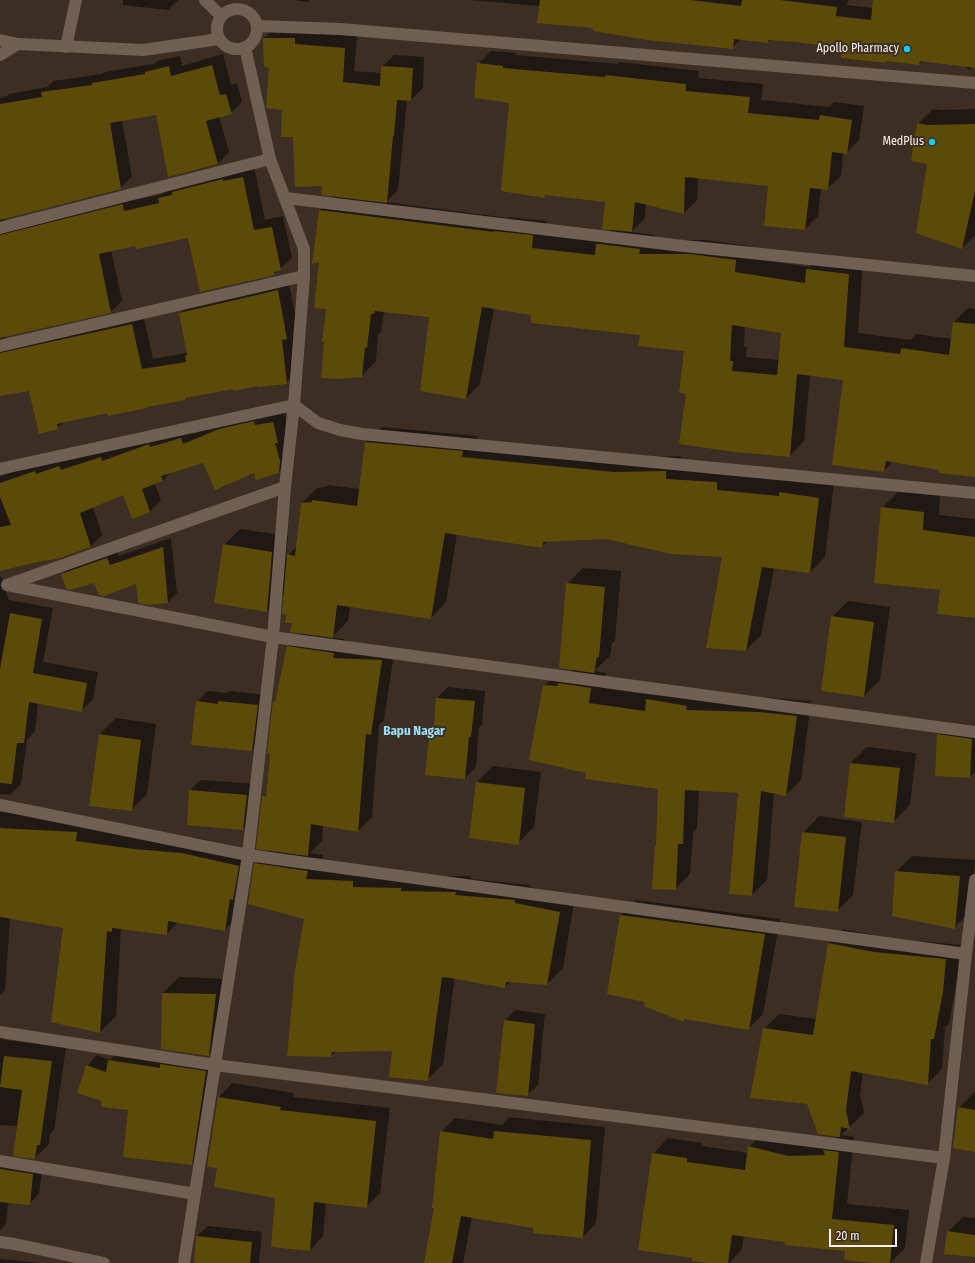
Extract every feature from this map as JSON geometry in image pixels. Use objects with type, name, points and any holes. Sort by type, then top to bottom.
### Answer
[{"type":"street","points":[[66,47],[76,0]]},
{"type":"street","points":[[205,0],[221,16]]},
{"type":"street","points":[[239,8],[246,10],[251,14],[257,26],[255,39],[245,47],[239,49],[233,49],[222,44],[216,27],[221,16],[226,11],[232,9],[239,8]]},
{"type":"street","points":[[257,26],[341,29],[975,83]]},
{"type":"street","points":[[0,40],[18,44],[143,50],[219,38]]},
{"type":"street","points":[[0,55],[18,44]]},
{"type":"street","points":[[184,1263],[248,855],[273,637],[304,276],[304,249],[270,159],[245,47]]},
{"type":"street","points":[[0,228],[270,159]]},
{"type":"street","points":[[286,198],[674,245],[975,276]]},
{"type":"street","points":[[0,346],[304,276]]},
{"type":"street","points":[[0,469],[294,405],[318,422],[340,430],[362,434],[975,493]]},
{"type":"street","points":[[3,586],[285,487]]},
{"type":"street","points":[[3,586],[273,637],[975,732]]},
{"type":"street","points":[[0,805],[248,855],[966,954]]},
{"type":"street","points":[[926,1263],[944,1158],[975,880]]},
{"type":"street","points":[[0,1032],[215,1066],[944,1158]]},
{"type":"street","points":[[0,1161],[194,1194]]},
{"type":"street","points":[[0,1242],[51,1258],[104,1263]]},
{"type":"building","points":[[540,0],[690,0],[741,6],[742,0],[780,0],[837,7],[836,16],[871,20],[873,0],[975,0],[975,68],[920,61],[919,65],[841,58],[842,48],[795,42],[768,40],[768,43],[734,39],[733,49],[648,40],[593,31],[593,28],[537,23]]},
{"type":"building","points":[[263,38],[295,38],[295,44],[345,48],[343,82],[380,86],[381,66],[413,68],[411,101],[397,100],[387,203],[321,195],[322,186],[295,187],[293,137],[281,137],[282,110],[266,108],[269,68],[264,67]]},
{"type":"building","points":[[477,63],[503,66],[503,68],[605,77],[605,75],[686,84],[686,91],[750,97],[748,113],[819,120],[820,115],[852,120],[847,154],[832,152],[828,190],[810,188],[805,230],[764,226],[768,186],[685,177],[684,214],[635,202],[632,232],[602,229],[605,202],[545,195],[545,198],[501,191],[509,103],[474,98]]},
{"type":"building","points":[[212,65],[220,95],[226,94],[232,114],[206,121],[218,164],[168,177],[156,115],[110,123],[121,189],[0,220],[0,104],[42,97],[41,92],[92,85],[92,83],[145,74],[145,72],[169,66],[171,76]]},
{"type":"building","points":[[917,123],[928,125],[975,124],[975,191],[962,249],[916,233],[927,164],[911,161]]},
{"type":"building","points":[[243,177],[254,230],[272,227],[281,270],[274,272],[275,275],[200,292],[188,238],[136,249],[135,246],[99,254],[111,313],[0,338],[0,235],[123,204],[124,211],[159,203],[158,198],[172,195],[172,192],[223,179],[223,181]]},
{"type":"building","points":[[319,210],[494,232],[533,235],[532,248],[595,255],[596,244],[600,244],[640,249],[639,254],[690,254],[736,260],[735,272],[805,283],[806,269],[849,274],[844,347],[900,354],[901,348],[949,355],[953,322],[975,324],[975,477],[939,473],[939,470],[886,461],[884,472],[832,465],[843,380],[797,374],[790,457],[735,452],[679,444],[686,394],[679,393],[684,351],[638,346],[640,335],[531,323],[531,315],[482,307],[466,399],[420,391],[429,317],[375,311],[374,314],[371,314],[367,348],[365,347],[362,377],[337,379],[321,378],[324,342],[322,342],[326,309],[314,308],[319,262],[312,264]],"holes":[[[732,325],[781,333],[777,375],[732,371],[733,361],[730,361]]]},
{"type":"building","points":[[278,290],[287,339],[282,340],[287,384],[258,386],[233,391],[233,389],[185,398],[185,400],[108,416],[107,413],[57,424],[58,429],[39,434],[29,391],[0,396],[0,353],[132,324],[142,369],[186,362],[185,355],[187,355],[179,313]]},
{"type":"building","points":[[254,421],[255,425],[273,422],[278,443],[275,443],[280,461],[279,473],[256,480],[254,473],[215,490],[203,463],[161,476],[163,481],[142,489],[150,512],[132,519],[123,495],[80,513],[91,547],[57,559],[0,571],[0,527],[11,525],[0,497],[0,483],[35,471],[36,474],[59,466],[61,470],[101,457],[102,461],[149,444],[150,447],[181,438],[183,444],[219,429]]},
{"type":"building","points":[[365,442],[463,451],[462,457],[614,472],[666,471],[666,479],[717,482],[717,490],[779,496],[779,492],[819,498],[810,573],[762,567],[746,651],[706,648],[722,557],[671,554],[606,539],[543,542],[542,548],[445,533],[431,619],[337,605],[333,638],[290,632],[292,623],[285,623],[286,615],[282,614],[287,554],[295,556],[301,503],[312,502],[312,500],[357,506]]},
{"type":"building","points":[[881,507],[924,512],[923,530],[975,537],[975,618],[937,614],[940,590],[874,583]]},
{"type":"building","points":[[223,544],[272,552],[267,612],[214,603]]},
{"type":"building","points":[[163,547],[168,603],[149,605],[138,603],[136,584],[104,596],[99,595],[94,583],[70,590],[66,589],[61,574],[107,558],[110,565]]},
{"type":"building","points":[[566,583],[605,587],[599,657],[597,657],[594,673],[559,668]]},
{"type":"building","points":[[10,613],[42,619],[33,673],[87,683],[82,712],[29,702],[24,743],[17,743],[12,784],[0,783],[0,669]]},
{"type":"building","points":[[831,616],[874,622],[864,697],[821,691]]},
{"type":"building","points":[[287,646],[334,653],[333,658],[382,660],[371,735],[366,734],[358,832],[311,824],[308,856],[256,849],[262,796],[266,796],[270,754],[267,752],[273,701],[275,702]]},
{"type":"building","points":[[558,683],[591,688],[589,703],[645,711],[646,699],[687,706],[686,710],[759,712],[797,716],[786,796],[761,791],[752,896],[729,894],[738,793],[685,790],[683,844],[678,844],[676,890],[652,889],[656,846],[658,789],[585,779],[586,773],[529,760],[543,685],[558,686]]},
{"type":"building","points":[[436,698],[475,701],[471,737],[469,737],[465,779],[425,775],[429,737],[433,737]]},
{"type":"building","points":[[196,701],[218,704],[218,701],[258,705],[252,751],[191,745]]},
{"type":"building","points":[[99,734],[141,740],[132,811],[89,806]]},
{"type":"building","points":[[937,734],[972,739],[970,778],[935,776]]},
{"type":"building","points":[[850,763],[900,768],[894,823],[844,817]]},
{"type":"building","points":[[476,782],[525,788],[519,845],[469,838]]},
{"type":"building","points":[[189,790],[247,795],[243,830],[187,825]]},
{"type":"building","points":[[0,828],[77,832],[76,841],[134,849],[182,853],[239,866],[233,900],[230,899],[225,931],[168,921],[167,935],[112,928],[112,932],[107,931],[100,1033],[51,1022],[63,928],[0,917]]},
{"type":"building","points":[[802,832],[846,837],[838,912],[794,907]]},
{"type":"building","points":[[254,863],[308,871],[306,879],[353,881],[353,887],[401,888],[401,891],[456,892],[455,895],[515,900],[515,903],[560,912],[547,985],[506,982],[505,988],[442,977],[428,1081],[389,1077],[392,1051],[332,1052],[331,1057],[287,1056],[295,970],[304,919],[248,904]]},
{"type":"building","points":[[895,871],[960,876],[955,929],[892,916]]},
{"type":"building","points":[[620,915],[765,934],[749,1030],[684,1019],[684,1022],[644,1006],[645,1002],[607,994]]},
{"type":"building","points":[[828,943],[874,952],[946,959],[943,992],[934,1039],[931,1039],[928,1085],[851,1071],[846,1110],[850,1129],[841,1127],[840,1137],[818,1134],[807,1104],[750,1098],[763,1028],[813,1035]]},
{"type":"building","points":[[162,993],[216,994],[209,1056],[161,1049]]},
{"type":"building","points":[[504,1020],[535,1024],[528,1096],[496,1093]]},
{"type":"building","points":[[4,1056],[52,1061],[40,1145],[37,1145],[35,1159],[13,1156],[22,1090],[0,1087]]},
{"type":"building","points":[[108,1060],[160,1068],[160,1064],[206,1071],[192,1165],[123,1157],[128,1110],[101,1107],[102,1101],[77,1093],[86,1065],[106,1072]]},
{"type":"building","points":[[218,1097],[281,1107],[280,1110],[376,1121],[367,1208],[314,1202],[310,1251],[271,1247],[275,1198],[214,1187],[217,1168],[207,1167]]},
{"type":"building","points":[[958,1107],[975,1110],[975,1152],[953,1148]]},
{"type":"building","points":[[440,1131],[493,1139],[494,1131],[591,1140],[583,1238],[533,1233],[533,1228],[461,1216],[452,1263],[424,1263],[434,1208],[432,1208]]},
{"type":"building","points":[[748,1146],[788,1156],[825,1155],[823,1150],[839,1152],[832,1219],[894,1225],[890,1263],[844,1260],[845,1251],[785,1245],[785,1242],[732,1235],[728,1263],[692,1261],[692,1258],[638,1250],[652,1153],[687,1158],[687,1162],[745,1170]]},
{"type":"building","points":[[0,1169],[33,1174],[30,1205],[0,1202]]},
{"type":"building","points":[[947,1231],[975,1235],[975,1257],[944,1254]]},
{"type":"building","points":[[196,1236],[252,1242],[250,1263],[194,1263]]},
{"type":"place","name":"Apollo Pharmacy","points":[[907,49]]},
{"type":"place","name":"MedPlus","points":[[932,142]]},
{"type":"district","name":"Bapu Nagar","points":[[414,731]]}]
